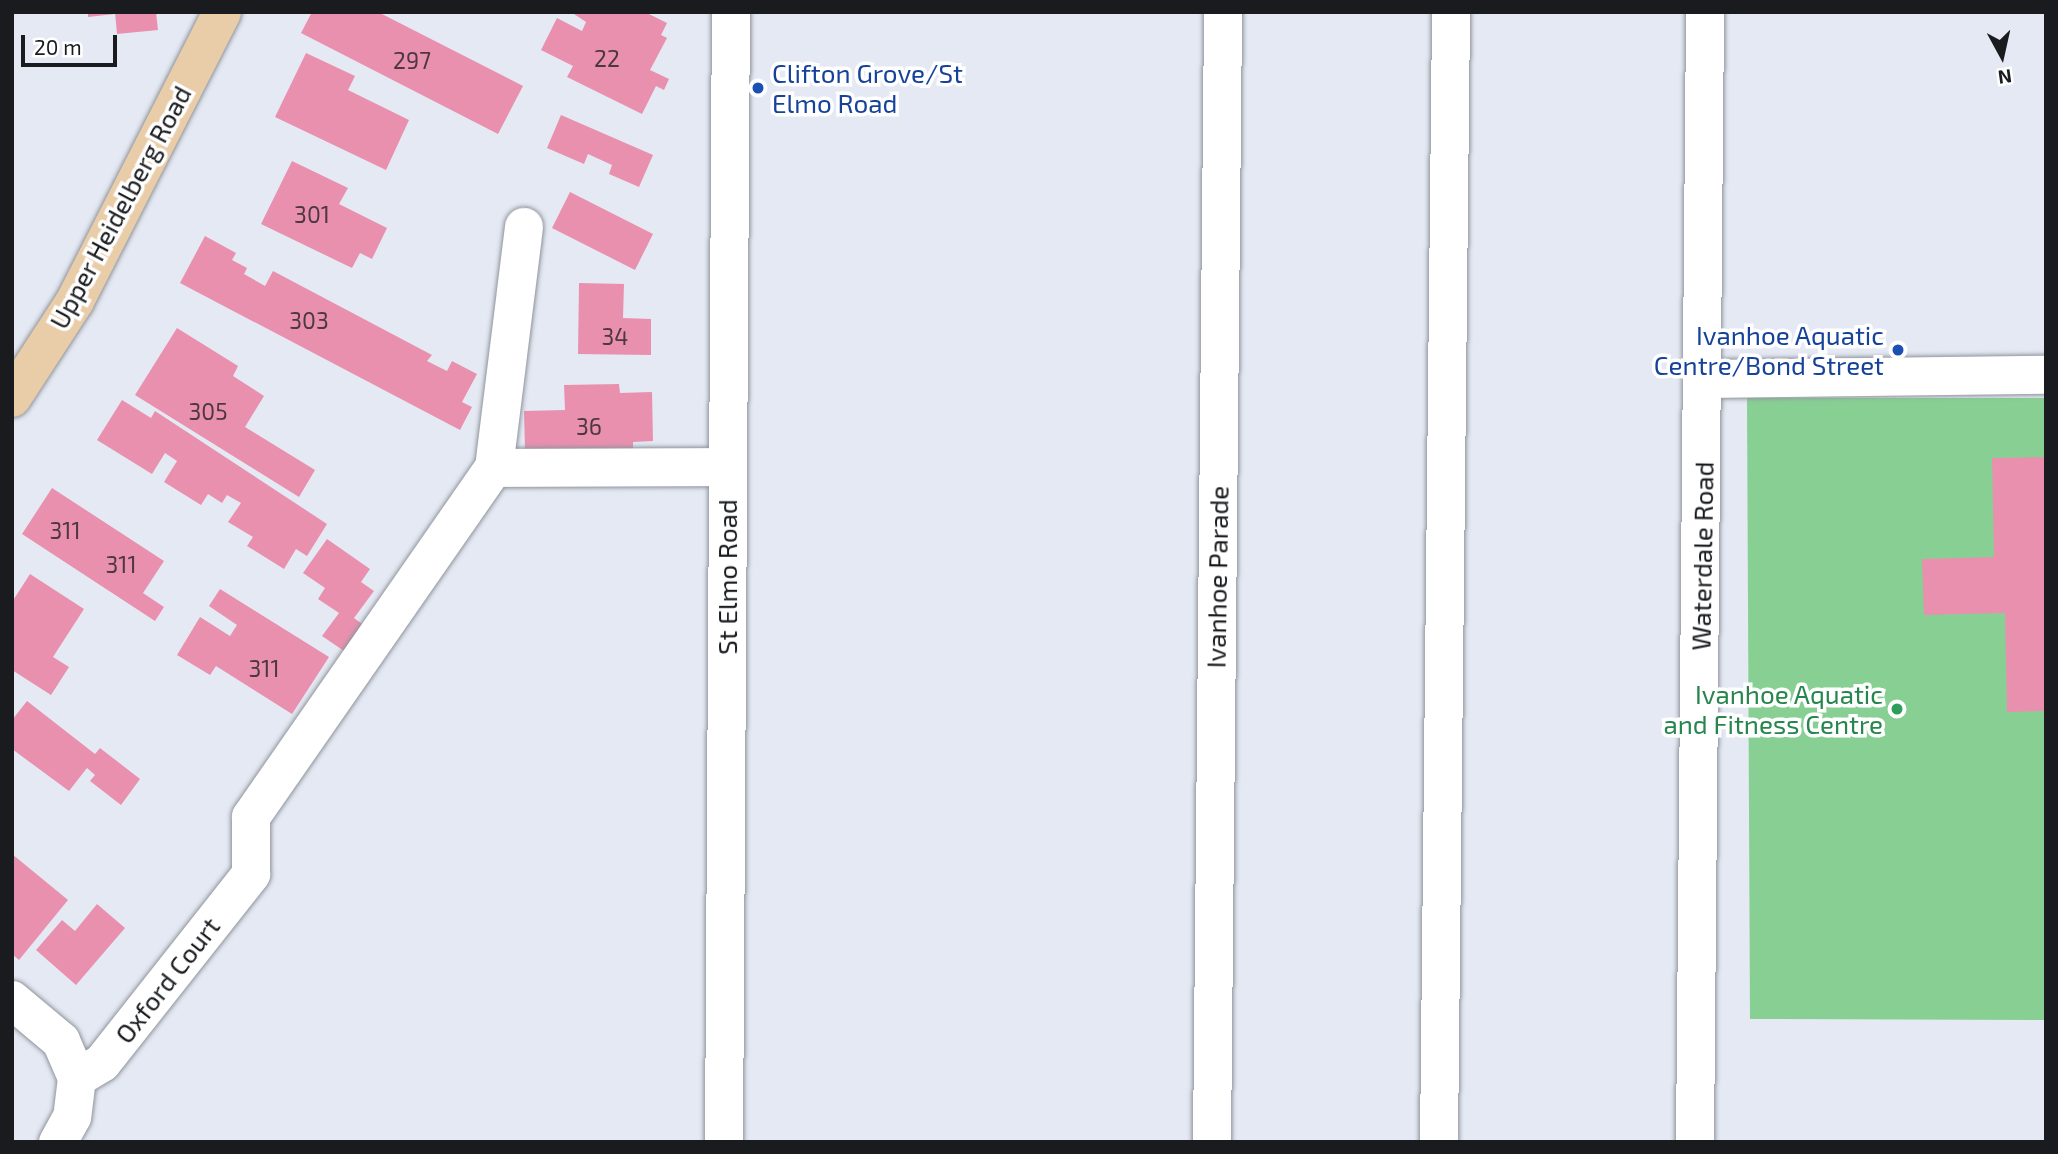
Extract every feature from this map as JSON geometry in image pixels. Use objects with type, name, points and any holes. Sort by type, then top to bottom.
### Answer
[{"type":"main road","name":"Upper Heidelberg Road","points":[[12,398],[75,302],[222,12]]},
{"type":"street","name":"St Elmo Road","points":[[724,1142],[731,12]]},
{"type":"street","name":"Ivanhoe Parade","points":[[1212,1142],[1223,12]]},
{"type":"street","points":[[1439,1142],[1451,12]]},
{"type":"street","name":"Waterdale Road","points":[[1695,1142],[1704,379],[1705,12]]},
{"type":"street","points":[[524,228],[494,468],[728,467]]},
{"type":"street","points":[[1704,379],[2046,375]]},
{"type":"street","name":"Oxford Court","points":[[77,1078],[102,1063],[251,874],[251,817],[494,468]]},
{"type":"street","points":[[12,1000],[61,1041],[77,1078],[72,1117],[58,1142]]},
{"type":"green space","name":"Ivanhoe Aquatic and Fitness Centre","points":[[1747,398],[2046,398],[2046,1020],[1750,1019]]},
{"type":"building","points":[[88,12],[115,12],[115,14],[88,17]]},
{"type":"building","points":[[115,12],[156,12],[158,30],[117,34]]},
{"type":"building","points":[[312,12],[378,12],[523,86],[498,134],[301,33]]},
{"type":"building","points":[[571,12],[645,12],[667,23],[661,35],[667,38],[650,70],[669,79],[664,90],[656,86],[642,114],[567,77],[573,66],[541,50],[557,18],[582,31],[586,22]]},
{"type":"building","points":[[306,53],[355,76],[348,90],[409,120],[386,170],[275,117]]},
{"type":"building","points":[[561,115],[653,155],[639,187],[609,174],[612,165],[588,154],[584,164],[547,148]]},
{"type":"building","points":[[292,161],[348,188],[339,204],[387,228],[372,259],[360,253],[352,268],[261,224]]},
{"type":"building","points":[[570,192],[653,234],[635,270],[552,228]]},
{"type":"building","points":[[205,236],[236,253],[232,260],[247,268],[244,274],[265,286],[273,271],[432,355],[427,361],[447,371],[452,361],[477,374],[462,402],[472,407],[460,430],[180,283]]},
{"type":"building","points":[[579,283],[624,284],[623,318],[651,319],[651,355],[578,354]]},
{"type":"building","points":[[177,328],[238,366],[233,376],[264,396],[245,427],[315,470],[299,497],[135,395]]},
{"type":"building","points":[[619,384],[620,393],[652,392],[653,441],[633,442],[633,449],[525,451],[524,411],[565,410],[564,385]]},
{"type":"building","points":[[122,400],[151,418],[155,411],[327,524],[307,556],[296,549],[284,569],[247,546],[253,537],[228,522],[241,503],[227,495],[222,503],[208,494],[201,505],[164,482],[177,461],[165,453],[152,474],[97,440]]},
{"type":"building","points":[[2046,457],[2046,711],[2007,712],[2005,613],[1924,615],[1922,559],[1994,557],[1992,458]]},
{"type":"building","points":[[52,488],[164,561],[143,593],[164,607],[155,621],[22,534]]},
{"type":"building","points":[[327,539],[370,569],[361,582],[374,591],[354,618],[366,627],[347,653],[322,636],[339,613],[318,599],[325,588],[303,573]]},
{"type":"building","points":[[30,574],[84,609],[53,657],[69,667],[51,695],[12,670],[12,602]]},
{"type":"building","points":[[220,589],[329,657],[292,714],[216,666],[210,675],[177,655],[200,617],[230,636],[237,625],[209,606]]},
{"type":"building","points":[[27,701],[95,754],[100,748],[140,779],[121,805],[90,781],[95,775],[87,768],[69,791],[12,749],[12,720]]},
{"type":"building","points":[[12,854],[68,900],[19,960],[12,954]]},
{"type":"building","points":[[97,904],[125,928],[76,985],[36,950],[62,920],[75,931]]},
{"type":"place","name":"Clifton Grove/St Elmo Road","points":[[758,88]]},
{"type":"place","name":"Ivanhoe Aquatic Centre/Bond Street","points":[[1898,350]]},
{"type":"place","name":"Ivanhoe Aquatic and Fitness Centre","points":[[1897,709]]}]
